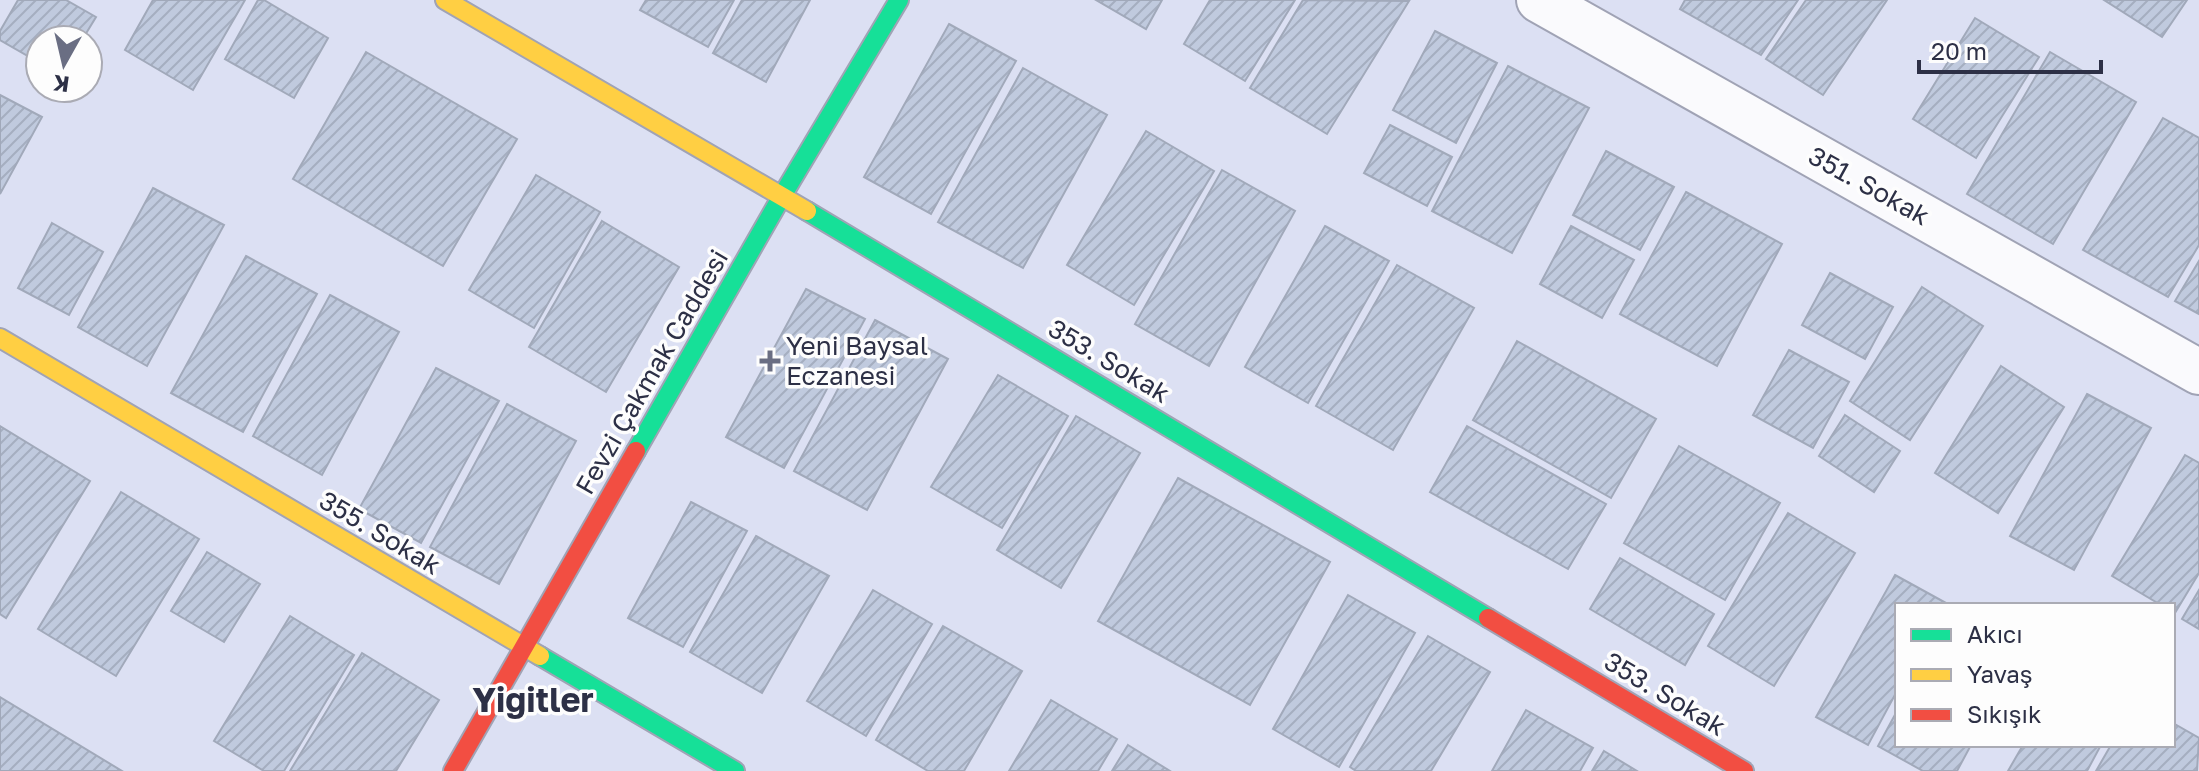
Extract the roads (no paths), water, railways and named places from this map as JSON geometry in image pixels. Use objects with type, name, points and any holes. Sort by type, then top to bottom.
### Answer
[{"type":"street","name":"353. Sokak","points":[[445,0],[782,196],[1744,771]]},
{"type":"street","name":"Fevzi Çakmak Caddesi","points":[[453,771],[782,196],[899,0]]},
{"type":"street","name":"351. Sokak","points":[[1539,0],[2199,372]]},
{"type":"street","name":"355. Sokak","points":[[0,338],[735,771]]},
{"type":"place","name":"Yeni Baysal Eczanesi","points":[[770,361]]},
{"type":"district","name":"Yiğitler","points":[[533,700]]}]
